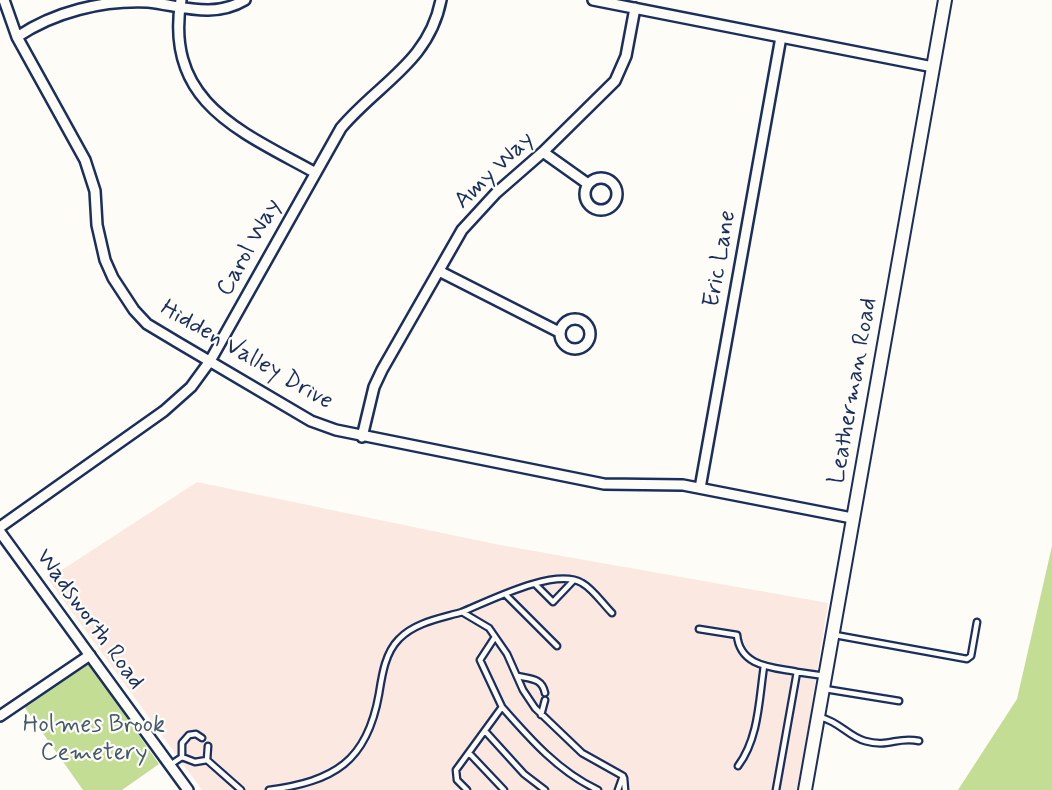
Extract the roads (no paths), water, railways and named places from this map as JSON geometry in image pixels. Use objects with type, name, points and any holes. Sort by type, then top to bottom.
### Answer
[{"type":"street","name":"Hidden Valley Drive","points":[[4,0],[17,37],[85,160],[95,191],[100,241],[113,278],[147,324],[311,421],[362,437],[604,484],[665,483],[852,518]]},
{"type":"street","points":[[17,37],[58,16],[92,6],[126,1],[180,4],[216,11],[245,0]]},
{"type":"street","name":"Carol Way","points":[[0,526],[164,411],[191,387],[210,361],[314,172],[341,128],[356,110],[411,61],[424,45],[434,28],[441,0]]},
{"type":"street","points":[[593,0],[933,67]]},
{"type":"street","name":"Leatherman Road","points":[[805,790],[945,0]]},
{"type":"street","points":[[180,4],[183,58],[189,76],[207,105],[242,132],[314,172]]},
{"type":"street","name":"Amy Way","points":[[362,437],[374,387],[462,230],[482,207],[543,152],[615,81],[626,56],[635,8]]},
{"type":"street","name":"Eric Lane","points":[[700,488],[781,37]]},
{"type":"street","points":[[543,152],[588,184]]},
{"type":"street","points":[[439,271],[559,332]]},
{"type":"street","name":"Wadsworth Road","points":[[0,532],[188,790]]},
{"type":"street","points":[[0,716],[90,655]]},
{"type":"lane","points":[[269,790],[310,784],[336,771],[358,748],[374,723],[386,660],[399,638],[420,625],[462,612],[535,584],[556,579],[582,583],[612,613]]},
{"type":"lane","points":[[535,584],[553,602],[573,581]]},
{"type":"lane","points":[[506,595],[557,646]]},
{"type":"lane","points":[[462,612],[489,628],[523,690],[541,715],[582,753],[623,776]]},
{"type":"lane","points":[[832,635],[967,659],[971,656],[977,622]]},
{"type":"lane","points":[[699,628],[737,635],[738,646],[752,663],[797,672],[824,682],[899,701]]},
{"type":"lane","points":[[495,637],[480,660],[502,707],[540,749],[566,770],[598,790]]},
{"type":"lane","points":[[738,766],[748,751],[753,735],[764,666]]},
{"type":"lane","points":[[776,790],[797,672]]},
{"type":"lane","points":[[517,676],[539,681],[543,684],[545,693]]},
{"type":"lane","points":[[541,715],[545,700]]},
{"type":"lane","points":[[467,790],[458,780],[456,770],[502,707]]},
{"type":"lane","points":[[818,717],[837,722],[862,741],[888,745],[904,738],[919,741]]},
{"type":"lane","points":[[485,731],[524,774],[544,790]]},
{"type":"lane","points":[[182,757],[182,743],[189,735],[196,734],[202,738]]},
{"type":"lane","points":[[207,760],[208,746]]},
{"type":"lane","points":[[468,753],[504,790]]},
{"type":"lane","points":[[170,765],[182,757]]},
{"type":"lane","points":[[182,757],[195,762],[207,760]]},
{"type":"lane","points":[[207,760],[241,790]]},
{"type":"lane","points":[[618,790],[623,776]]},
{"type":"lane","points":[[623,776],[625,790]]},
{"type":"park label","name":"Holmes Brook Cemetery","points":[[94,740]]}]
